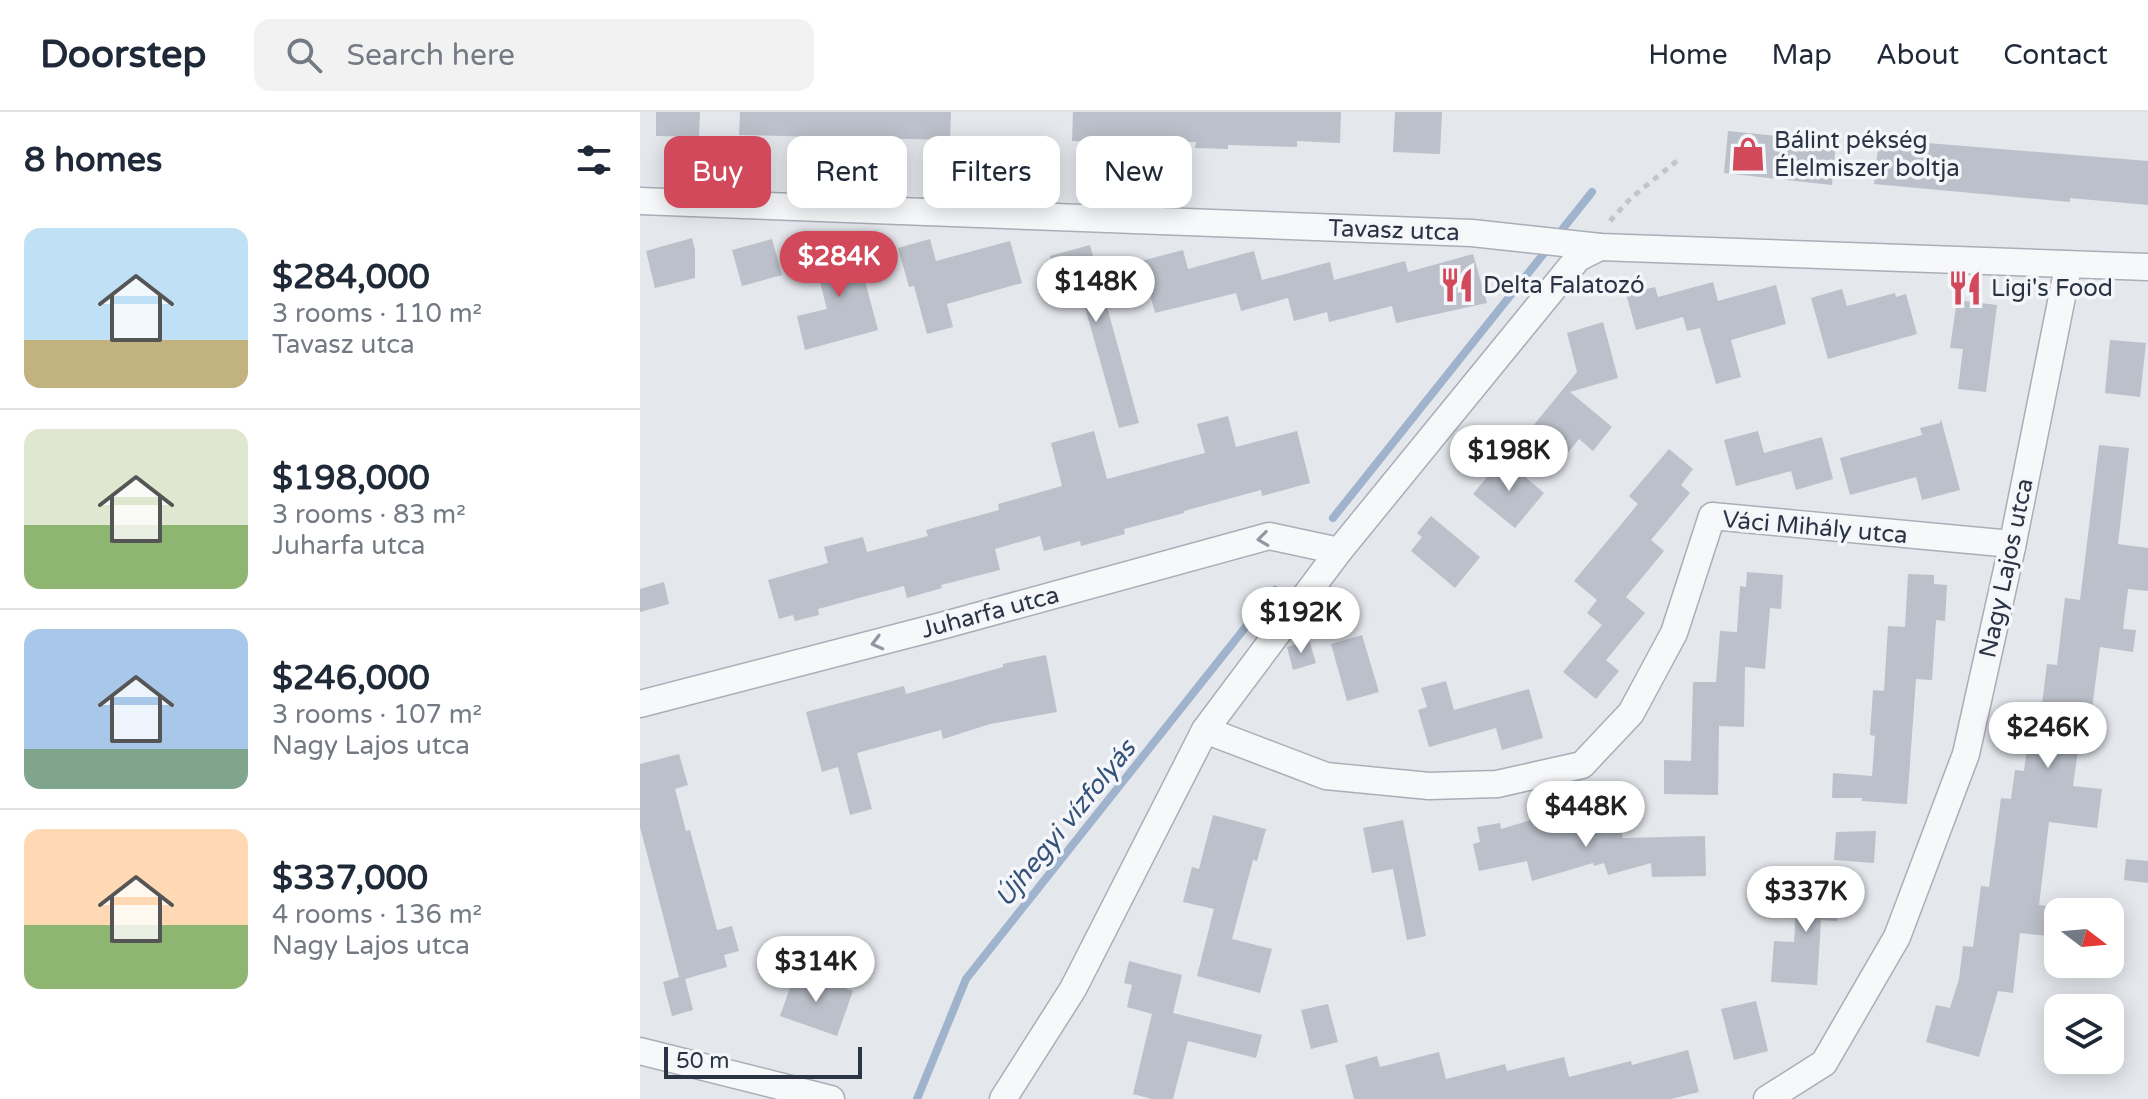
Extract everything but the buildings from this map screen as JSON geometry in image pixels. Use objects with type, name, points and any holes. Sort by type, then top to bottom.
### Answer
[{"type":"street","name":"Tavasz utca","points":[[640,201],[1290,225],[1519,237],[1584,245],[2148,267]]},
{"type":"street","points":[[1003,1099],[1073,989],[1205,730],[1339,551],[1578,258],[1584,245]]},
{"type":"street","name":"Nagy Lajos utca","points":[[1767,1099],[1824,1063],[1897,937],[1966,754],[2012,547],[2067,272],[2061,264]]},
{"type":"street","name":"Váci Mihály utca","points":[[1205,730],[1326,776],[1429,786],[1497,784],[1582,765],[1631,713],[1674,633],[1712,516],[2001,543],[2012,547]]},
{"type":"street","name":"Juharfa utca","points":[[640,704],[1269,536],[1339,551]]},
{"type":"street","points":[[640,1051],[831,1099]]},
{"type":"path","points":[[1584,245],[1631,198],[1678,160]]},
{"type":"waterway","name":"Újhegyi vízfolyás","points":[[1557,236],[1592,192]]},
{"type":"waterway","name":"Újhegyi vízfolyás","points":[[1333,518],[1549,247]]},
{"type":"waterway","name":"Újhegyi vízfolyás","points":[[917,1099],[966,979],[1275,590]]},
{"type":"place","name":"Bálint pékség Élelmiszer boltja","points":[[1748,154]]},
{"type":"place","name":"Delta Falatozó","points":[[1457,285]]},
{"type":"place","name":"Ligi's Food","points":[[1965,288]]}]
